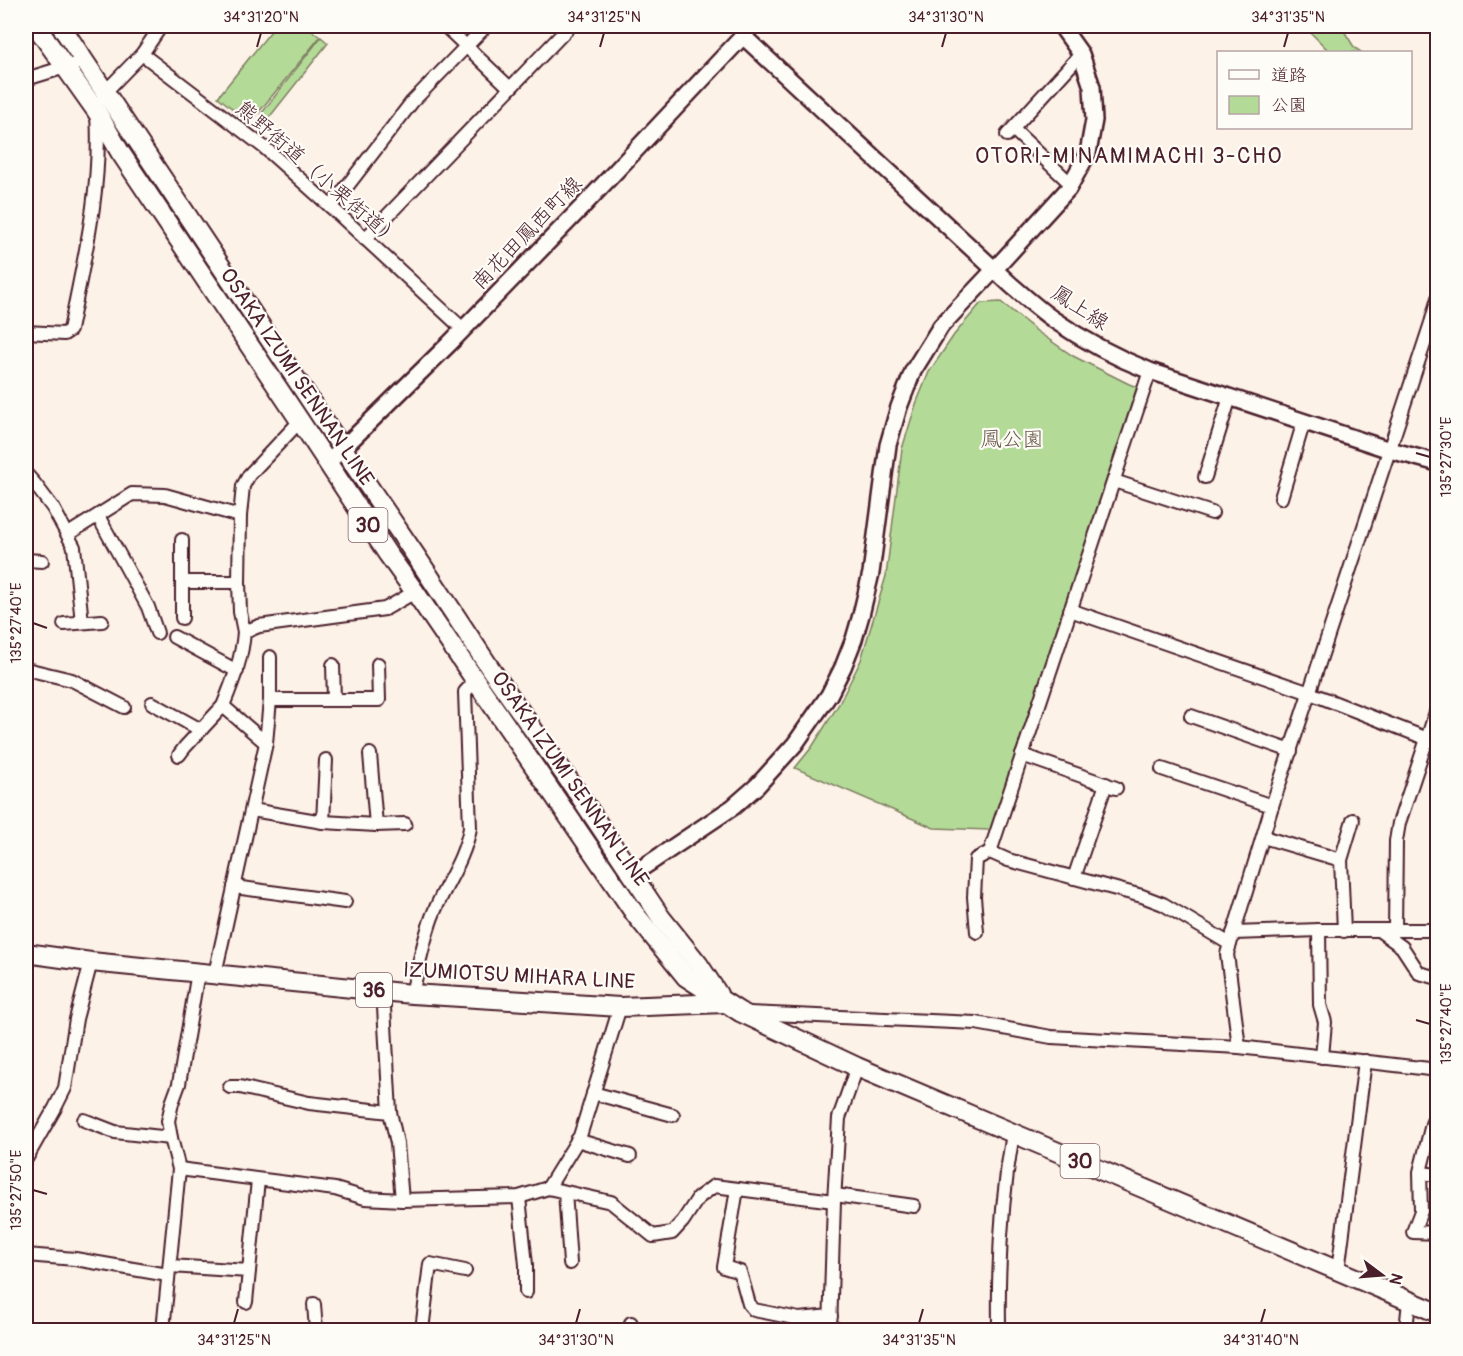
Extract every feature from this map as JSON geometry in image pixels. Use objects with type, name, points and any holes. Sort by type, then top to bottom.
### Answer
[{"type":"main road","name":"OSAKA IZUMI SENNAN LINE","points":[[36,26],[97,112],[120,152],[387,553],[635,914],[686,976],[732,1007],[857,1067],[1437,1313]]},
{"type":"main road","name":"OSAKA IZUMI SENNAN LINE","points":[[61,26],[492,671],[662,919],[732,1007]]},
{"type":"main road","name":"IZUMIOTSU MIHARA LINE","points":[[26,953],[91,962],[412,994],[620,1007],[732,1007]]},
{"type":"street","points":[[26,332],[64,334],[70,330],[96,186],[99,140],[97,112],[106,91],[142,54],[161,26]]},
{"type":"street","points":[[445,26],[510,88]]},
{"type":"street","points":[[331,207],[412,102],[486,26]]},
{"type":"street","points":[[365,239],[570,26]]},
{"type":"street","points":[[633,874],[733,807],[749,793],[795,744],[829,695],[854,639],[865,597],[871,573],[888,445],[898,407],[913,371],[941,326],[1071,184],[1088,153],[1094,120],[1092,87],[1081,54],[1061,26]]},
{"type":"street","name":"鳳上線","points":[[747,31],[994,270],[1054,319],[1085,339],[1150,371],[1390,450],[1437,463]]},
{"type":"street","name":"南花田鳳西町線","points":[[327,463],[464,329],[747,31]]},
{"type":"street","name":"熊野街道（小栗街道）","points":[[142,54],[265,148],[464,329]]},
{"type":"street","points":[[1071,184],[1010,132],[1081,54]]},
{"type":"street","points":[[26,79],[85,61]]},
{"type":"street","points":[[1239,1047],[1227,954],[1231,938],[1272,806],[1390,450],[1437,298]]},
{"type":"street","points":[[977,932],[974,897],[976,860],[990,852],[1150,371]]},
{"type":"street","points":[[1205,477],[1230,397]]},
{"type":"street","points":[[179,755],[223,706],[243,650],[244,632],[240,612],[239,582],[243,486],[249,475],[300,421]]},
{"type":"street","points":[[1281,498],[1304,421]]},
{"type":"street","points":[[26,474],[53,508],[74,547],[82,622]]},
{"type":"street","points":[[1114,481],[1212,513]]},
{"type":"street","points":[[73,531],[132,494],[165,495],[240,516]]},
{"type":"street","points":[[98,516],[148,607],[157,633]]},
{"type":"street","points":[[182,540],[182,618]]},
{"type":"street","points":[[26,560],[42,561]]},
{"type":"street","points":[[182,582],[239,582]]},
{"type":"street","points":[[244,632],[259,626],[386,609],[415,592]]},
{"type":"street","points":[[1070,610],[1310,693],[1432,740]]},
{"type":"street","points":[[64,624],[102,621]]},
{"type":"street","points":[[174,637],[237,671]]},
{"type":"street","points":[[163,1330],[179,1169],[168,1120],[206,973],[234,887],[252,810],[266,743],[270,700],[270,657]]},
{"type":"street","points":[[270,700],[379,700],[378,664]]},
{"type":"street","points":[[333,665],[334,699]]},
{"type":"street","points":[[26,669],[72,680],[124,707]]},
{"type":"street","points":[[412,994],[432,917],[447,883],[462,858],[470,828],[465,692],[475,681]]},
{"type":"street","points":[[152,703],[201,730]]},
{"type":"street","points":[[223,706],[266,743]]},
{"type":"street","points":[[1395,930],[1396,841],[1399,823],[1432,740],[1437,706]]},
{"type":"street","points":[[1191,716],[1291,752]]},
{"type":"street","points":[[370,754],[376,825]]},
{"type":"street","points":[[1022,755],[1111,786],[1074,878]]},
{"type":"street","points":[[323,822],[326,760]]},
{"type":"street","points":[[1162,769],[1272,806]]},
{"type":"street","points":[[252,810],[323,822],[405,824]]},
{"type":"street","points":[[1344,931],[1341,860],[1353,820]]},
{"type":"street","points":[[1263,837],[1341,860]]},
{"type":"street","points":[[990,852],[1008,860],[1142,896],[1231,938],[1319,930],[1437,930]]},
{"type":"street","points":[[234,887],[345,902]]},
{"type":"street","points":[[1319,930],[1320,1005],[1325,1022],[1322,1057]]},
{"type":"street","points":[[1380,931],[1402,947],[1419,973],[1437,978]]},
{"type":"street","points":[[26,1159],[64,1088],[76,1019],[91,962]]},
{"type":"street","points":[[383,990],[390,1112],[397,1143],[402,1200]]},
{"type":"street","points":[[548,1188],[577,1140],[620,1007]]},
{"type":"street","points":[[732,1007],[976,1023],[1051,1037],[1239,1047],[1437,1070]]},
{"type":"street","points":[[1338,1271],[1365,1061]]},
{"type":"street","points":[[830,1330],[839,1118],[857,1067]]},
{"type":"street","points":[[230,1087],[240,1087],[309,1103],[390,1112]]},
{"type":"street","points":[[593,1093],[673,1115]]},
{"type":"street","points":[[1437,1110],[1421,1173],[1421,1211],[1413,1232],[1437,1233]]},
{"type":"street","points":[[84,1120],[115,1132],[171,1138]]},
{"type":"street","points":[[999,1324],[1005,1174],[1013,1132]]},
{"type":"street","points":[[577,1140],[630,1156]]},
{"type":"street","points":[[179,1169],[336,1190],[365,1197],[402,1200],[519,1197],[548,1188],[611,1202],[653,1236],[672,1233],[698,1198],[714,1186],[914,1206]]},
{"type":"street","points":[[1421,1173],[1437,1175]]},
{"type":"street","points":[[246,1302],[258,1180]]},
{"type":"street","points":[[737,1189],[724,1267],[740,1272],[749,1304],[754,1310],[800,1319],[831,1316]]},
{"type":"street","points":[[565,1192],[570,1263]]},
{"type":"street","points":[[519,1197],[526,1265],[526,1292]]},
{"type":"street","points":[[26,1256],[75,1259],[169,1271],[249,1271]]},
{"type":"street","points":[[422,1330],[430,1264],[465,1271]]},
{"type":"street","points":[[1406,1330],[1409,1301]]},
{"type":"street","points":[[314,1304],[316,1330]]},
{"type":"green space","points":[[275,26],[306,26],[320,37],[250,123],[218,97]]},
{"type":"green space","points":[[1304,26],[1341,26],[1354,47],[1360,51],[1329,51]]},
{"type":"green space","points":[[321,37],[328,43],[268,119],[261,114]]},
{"type":"green space","name":"鳳公園","points":[[1001,302],[1038,332],[1073,356],[1137,387],[990,830],[934,828],[795,768],[812,747],[839,704],[861,660],[886,576],[902,449],[929,372],[954,335],[981,303]]},
{"type":"district","name":"OTORI-MINAMIMACHI 3-CHO","points":[[1129,156]]}]
